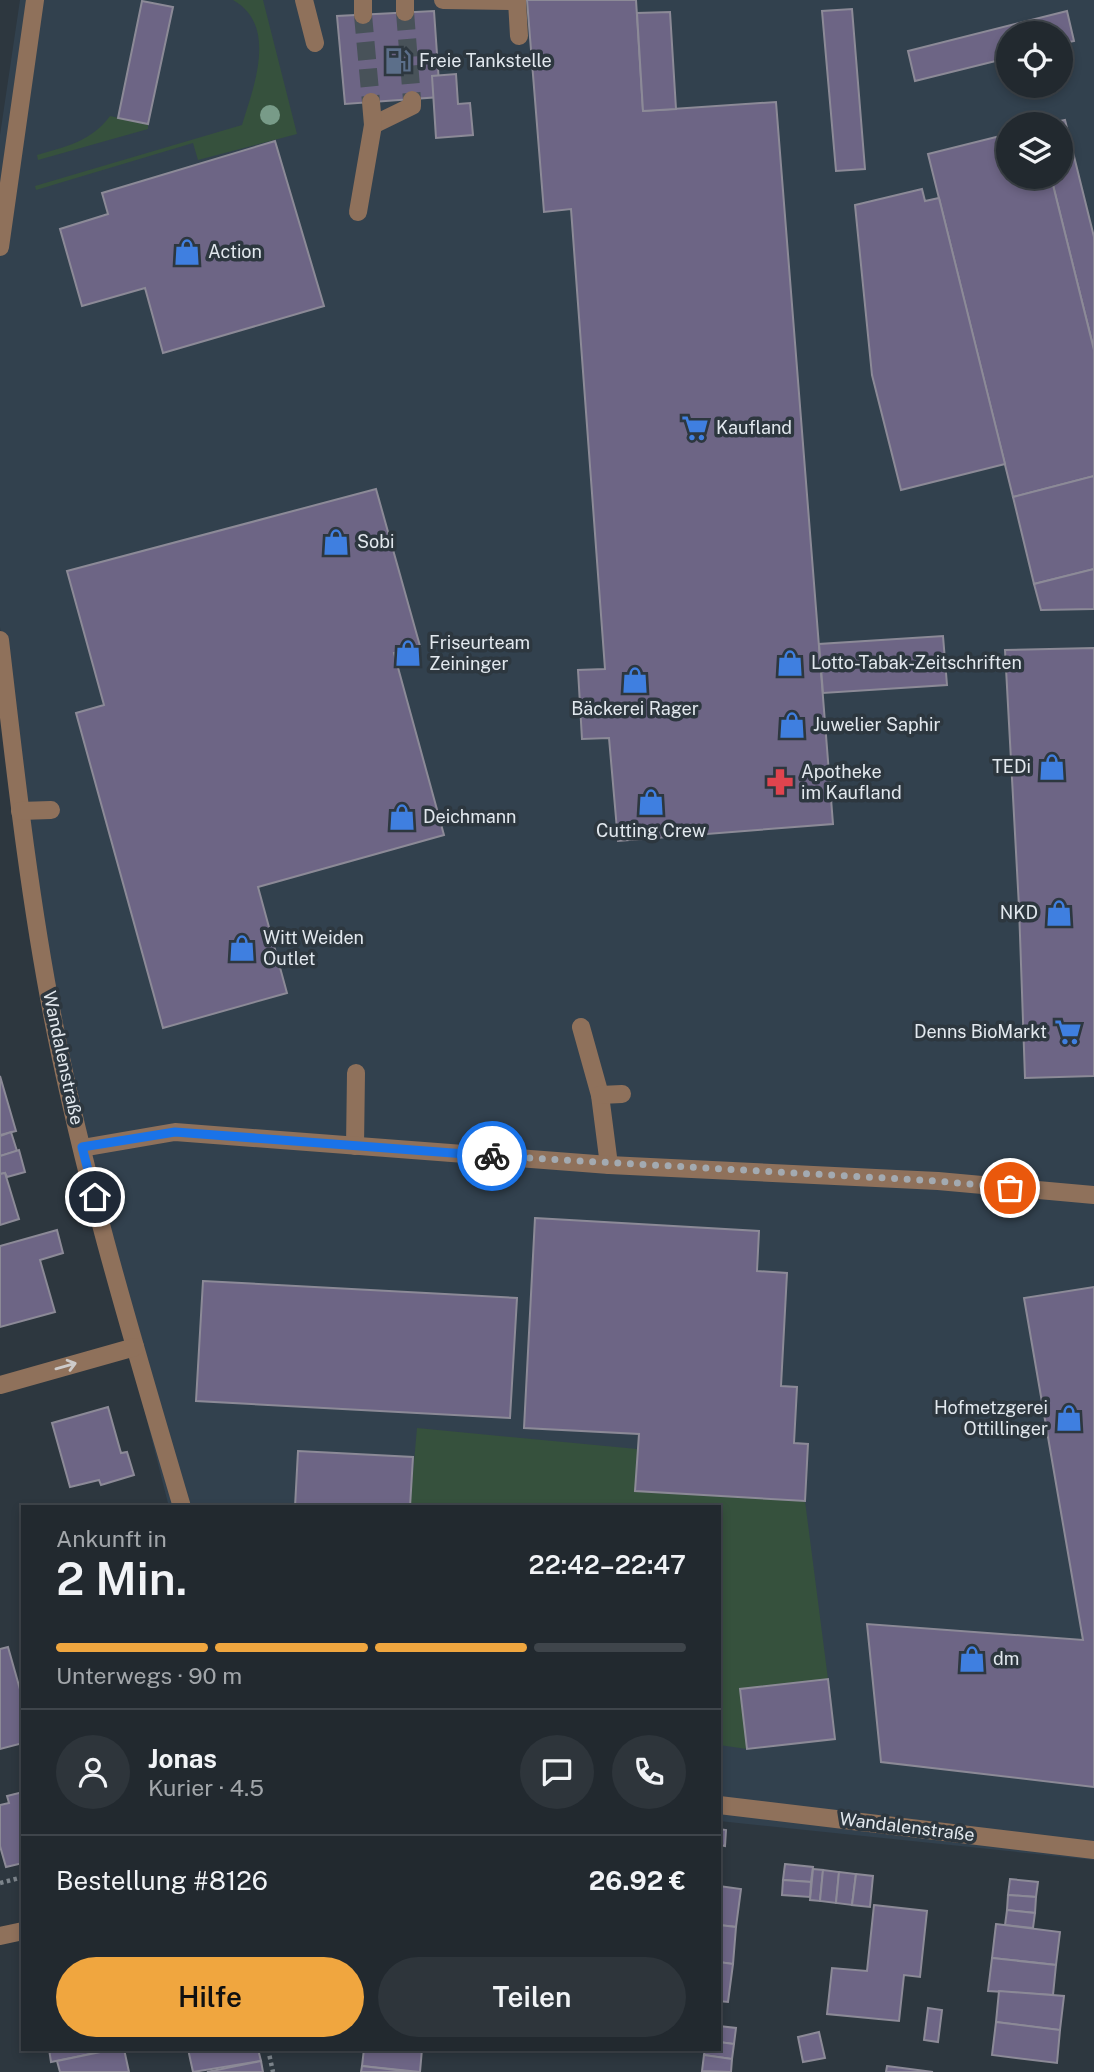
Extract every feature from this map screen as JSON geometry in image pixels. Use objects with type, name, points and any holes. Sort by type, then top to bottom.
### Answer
[{"type":"street","points":[[0,247],[35,0]]},
{"type":"street","points":[[304,0],[315,43]]},
{"type":"street","points":[[443,0],[517,1],[519,36]]},
{"type":"street","points":[[373,125],[412,106],[412,100]]},
{"type":"street","points":[[358,212],[373,125],[371,102]]},
{"type":"street","name":"Wandalenstraße","points":[[0,640],[20,811],[54,1023],[82,1147],[135,1347],[181,1505]]},
{"type":"street","points":[[20,811],[51,810]]},
{"type":"street","points":[[581,1027],[600,1096],[608,1165]]},
{"type":"street","points":[[355,1146],[356,1073]]},
{"type":"street","points":[[600,1096],[622,1094]]},
{"type":"street","points":[[82,1147],[175,1132],[608,1165],[938,1181],[1094,1195]]},
{"type":"street","points":[[0,1385],[135,1347]]},
{"type":"street","name":"Wandalenstraße","points":[[721,1805],[1094,1850]]},
{"type":"street","points":[[0,1936],[21,1931]]},
{"type":"path","points":[[0,1883],[21,1878]]},
{"type":"path","points":[[268,2051],[273,2072]]},
{"type":"shaded area","points":[[20,0],[1094,0],[1094,1860],[721,1821],[721,1505],[168,1505],[65,1099],[0,627],[0,135]]},
{"type":"green space","points":[[233,0],[263,0],[297,134],[198,160],[193,143],[36,190],[35,186],[242,125],[256,75],[259,40],[247,11]]},
{"type":"green space","points":[[110,116],[148,124],[148,129],[38,160],[37,155],[68,146],[95,132]]},
{"type":"green space","points":[[417,1428],[637,1449],[636,1491],[805,1501],[828,1679],[740,1689],[747,1749],[721,1745],[721,1505],[410,1505]]},
{"type":"building","name":"Kaufland","points":[[527,0],[636,0],[643,111],[776,102],[833,824],[618,841],[609,738],[582,739],[578,670],[605,669],[571,209],[544,212]]},
{"type":"building","points":[[142,1],[173,7],[148,124],[118,118]]},
{"type":"building","points":[[852,9],[865,169],[836,171],[822,11]]},
{"type":"building","points":[[434,11],[440,97],[345,104],[337,16]]},
{"type":"building","points":[[1067,11],[1069,21],[1027,21]]},
{"type":"building","points":[[670,12],[676,109],[643,111],[637,13]]},
{"type":"building","points":[[996,29],[996,61],[915,81],[908,51]]},
{"type":"building","points":[[456,74],[458,104],[470,103],[473,135],[436,138],[432,76]]},
{"type":"building","points":[[996,137],[996,189],[1054,189],[1094,350],[1094,476],[1013,497],[928,154]]},
{"type":"building","name":"Action","points":[[275,141],[324,306],[163,353],[145,288],[82,306],[60,229],[108,214],[102,193]]},
{"type":"building","points":[[1073,152],[1094,237],[1094,350],[1054,189],[1073,189]]},
{"type":"building","points":[[922,189],[925,201],[939,198],[1005,464],[901,490],[872,375],[855,205]]},
{"type":"building","points":[[1094,476],[1094,569],[1034,584],[1013,497]]},
{"type":"building","points":[[376,489],[420,646],[394,653],[444,835],[258,887],[287,993],[163,1028],[76,713],[104,705],[67,571]]},
{"type":"building","points":[[1094,569],[1094,609],[1041,610],[1034,584]]},
{"type":"building","points":[[943,636],[947,685],[823,693],[819,644]]},
{"type":"building","points":[[1094,648],[1094,1076],[1025,1078],[1005,650]]},
{"type":"building","points":[[0,1076],[16,1131],[0,1135]]},
{"type":"building","points":[[11,1132],[17,1151],[0,1156],[0,1136]]},
{"type":"building","points":[[19,1150],[25,1172],[7,1177],[5,1173],[0,1174],[0,1156]]},
{"type":"building","points":[[5,1173],[19,1219],[0,1225],[0,1174]]},
{"type":"building","points":[[535,1218],[759,1231],[757,1271],[787,1273],[781,1386],[797,1387],[794,1443],[808,1444],[805,1501],[635,1491],[639,1434],[524,1428]]},
{"type":"building","points":[[57,1230],[63,1253],[40,1260],[55,1312],[0,1327],[0,1246]]},
{"type":"building","points":[[203,1281],[517,1298],[510,1418],[196,1401]]},
{"type":"building","points":[[1094,1287],[1094,1787],[881,1762],[867,1624],[1083,1640],[1024,1298]]},
{"type":"building","points":[[108,1407],[121,1453],[127,1452],[134,1475],[101,1485],[99,1480],[70,1487],[52,1423]]},
{"type":"building","points":[[298,1451],[413,1457],[410,1505],[295,1505]]},
{"type":"building","points":[[8,1647],[21,1693],[21,1744],[0,1749],[0,1649]]},
{"type":"building","points":[[828,1679],[835,1739],[747,1749],[740,1689]]},
{"type":"building","points":[[21,1792],[21,1863],[6,1867],[0,1846],[0,1805],[9,1803],[7,1796]]},
{"type":"building","points":[[721,1829],[726,1830],[725,1846],[721,1845]]},
{"type":"building","points":[[785,1864],[813,1867],[811,1882],[783,1880]]},
{"type":"building","points":[[813,1869],[823,1870],[820,1901],[810,1900]]},
{"type":"building","points":[[823,1870],[839,1872],[836,1903],[820,1901]]},
{"type":"building","points":[[839,1872],[856,1874],[852,1905],[836,1903]]},
{"type":"building","points":[[856,1874],[873,1876],[870,1907],[852,1905]]},
{"type":"building","points":[[1010,1879],[1038,1882],[1036,1897],[1008,1895]]},
{"type":"building","points":[[783,1880],[811,1882],[810,1897],[782,1895]]},
{"type":"building","points":[[721,1886],[741,1889],[736,1927],[721,1925]]},
{"type":"building","points":[[1008,1895],[1036,1897],[1035,1913],[1007,1910]]},
{"type":"building","points":[[874,1905],[927,1911],[920,1977],[904,1975],[899,2021],[827,2014],[832,1968],[867,1971]]},
{"type":"building","points":[[1007,1910],[1035,1913],[1033,1928],[1005,1925]]},
{"type":"building","points":[[996,1924],[1060,1932],[1056,1965],[992,1958]]},
{"type":"building","points":[[721,1925],[736,1927],[733,1964],[721,1962]]},
{"type":"building","points":[[992,1958],[1056,1965],[1053,1995],[988,1991]]},
{"type":"building","points":[[721,1962],[733,1964],[728,2002],[721,2001]]},
{"type":"building","points":[[999,1991],[1064,1996],[1060,2030],[996,2022]]},
{"type":"building","points":[[928,2008],[942,2010],[938,2042],[924,2040]]},
{"type":"building","points":[[996,2022],[1060,2030],[1057,2063],[992,2055]]},
{"type":"building","points":[[721,2026],[736,2028],[734,2044],[721,2042]]},
{"type":"building","points":[[819,2032],[825,2058],[803,2062],[798,2037]]},
{"type":"building","points":[[721,2042],[734,2044],[732,2059],[704,2055],[705,2051],[721,2051]]},
{"type":"building","points":[[49,2051],[105,2051],[51,2062]]},
{"type":"building","points":[[105,2051],[124,2051],[129,2072],[60,2072],[57,2061]]},
{"type":"building","points":[[188,2051],[258,2051],[261,2061],[193,2072]]},
{"type":"building","points":[[364,2051],[422,2051],[420,2072],[362,2066]]},
{"type":"building","points":[[704,2055],[732,2059],[731,2072],[702,2071]]},
{"type":"building","points":[[261,2061],[263,2072],[207,2072]]},
{"type":"building","points":[[362,2066],[413,2072],[361,2072]]},
{"type":"building","points":[[887,2066],[933,2072],[886,2072]]},
{"type":"tunnel","points":[[405,12],[412,100]]},
{"type":"tunnel","points":[[363,15],[371,102]]},
{"type":"way so far","points":[[492,1156],[608,1165],[938,1181],[1010,1188]]},
{"type":"place","name":"Freie Tankstelle","points":[[398,61]]},
{"type":"place","name":"Action","points":[[187,252]]},
{"type":"place","name":"Kaufland","points":[[695,428]]},
{"type":"place","name":"Sobi","points":[[336,542]]},
{"type":"place","name":"Friseurteam Zeininger","points":[[408,653]]},
{"type":"place","name":"Lotto-Tabak-Zeitschriften","points":[[790,663]]},
{"type":"place","name":"Bäckerei Rager","points":[[635,680]]},
{"type":"place","name":"Juwelier Saphir","points":[[792,725]]},
{"type":"place","name":"TEDi","points":[[1052,767]]},
{"type":"place","name":"Apotheke im Kaufland","points":[[780,782]]},
{"type":"place","name":"Cutting Crew","points":[[651,802]]},
{"type":"place","name":"Deichmann","points":[[402,817]]},
{"type":"place","name":"NKD","points":[[1059,913]]},
{"type":"place","name":"Witt Weiden Outlet","points":[[242,948]]},
{"type":"place","name":"Denns BioMarkt","points":[[1068,1032]]},
{"type":"place","name":"Hofmetzgerei Ottillinger","points":[[1069,1418]]},
{"type":"place","name":"dm","points":[[972,1659]]},
{"type":"route","points":[[95,1197],[82,1147],[175,1132],[492,1156]]}]
